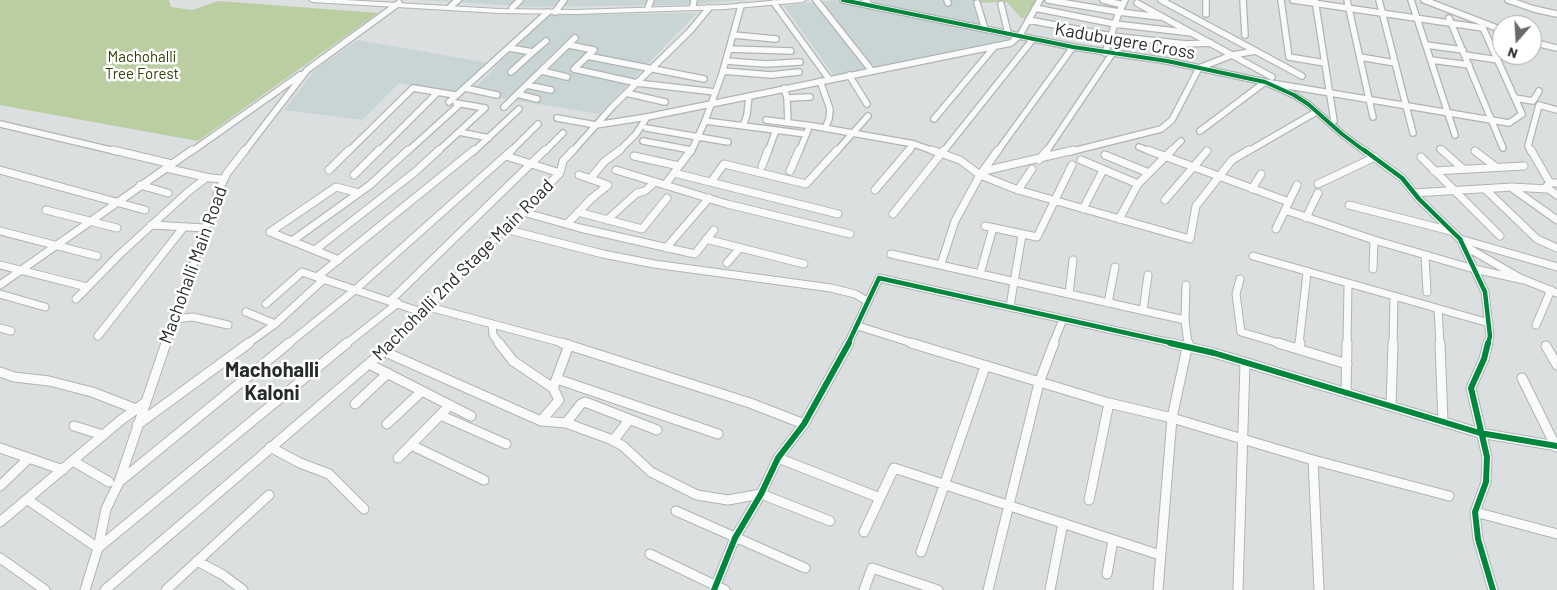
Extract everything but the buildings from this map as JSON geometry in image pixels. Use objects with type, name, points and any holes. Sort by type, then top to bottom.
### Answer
[{"type":"main road","points":[[312,0],[553,11],[709,8],[741,3]]},
{"type":"main road","points":[[349,0],[553,11],[648,8],[694,3],[803,0]]},
{"type":"main road","points":[[865,0],[872,6]]},
{"type":"street","points":[[451,6],[458,0]]},
{"type":"street","points":[[512,8],[520,0]]},
{"type":"street","points":[[315,250],[415,172],[486,108],[449,102],[564,0]]},
{"type":"street","points":[[648,8],[651,0]]},
{"type":"street","points":[[816,0],[872,71]]},
{"type":"street","name":"Kadubugere Cross","points":[[843,0],[1109,54],[1199,68],[1265,82],[1294,95],[1402,178],[1461,242],[1485,292],[1490,336],[1484,359],[1471,388],[1487,457],[1486,482],[1474,512],[1478,540],[1493,590]]},
{"type":"street","points":[[557,118],[596,125],[647,117],[1011,43],[1020,35],[1040,0]]},
{"type":"street","points":[[1048,0],[1164,18]]},
{"type":"street","points":[[1039,160],[1052,144],[1109,54],[1111,36],[1124,2],[1103,0]]},
{"type":"street","points":[[1161,0],[1302,76]]},
{"type":"street","points":[[1206,0],[1206,14]]},
{"type":"street","points":[[1243,0],[1245,35]]},
{"type":"street","points":[[1281,0],[1289,57],[1324,63]]},
{"type":"street","points":[[1293,0],[1417,18],[1451,21],[1483,28],[1492,47]]},
{"type":"street","points":[[1347,0],[1374,117]]},
{"type":"street","points":[[1379,0],[1413,133]]},
{"type":"street","points":[[1412,0],[1455,135]]},
{"type":"street","points":[[1425,0],[1492,26]]},
{"type":"street","points":[[1508,0],[1534,9],[1557,14]]},
{"type":"street","points":[[776,1],[829,79]]},
{"type":"street","points":[[1315,2],[1334,121]]},
{"type":"street","points":[[665,185],[691,150],[705,121],[723,71],[741,3]]},
{"type":"street","points":[[977,3],[985,29]]},
{"type":"street","points":[[1137,3],[1272,77]]},
{"type":"street","name":"Machohalli Main Road","points":[[85,590],[98,548],[114,482],[146,402],[205,228],[224,179],[307,70],[398,4]]},
{"type":"street","points":[[1001,4],[1008,33]]},
{"type":"street","name":"Machohalli 2nd Stage Main Road","points":[[105,590],[369,364],[426,310],[560,173],[563,161],[626,93],[690,31],[709,8]]},
{"type":"street","points":[[1035,8],[1115,24],[1192,33]]},
{"type":"street","points":[[1029,20],[1111,36],[1186,44],[1211,43]]},
{"type":"street","points":[[1451,21],[1503,148]]},
{"type":"street","points":[[733,35],[776,39]]},
{"type":"street","points":[[504,107],[575,38]]},
{"type":"street","points":[[892,214],[1033,38]]},
{"type":"street","points":[[511,72],[546,41]]},
{"type":"street","points":[[1542,44],[1557,48]]},
{"type":"street","points":[[569,45],[594,50],[574,70],[637,83],[696,92],[715,92]]},
{"type":"street","points":[[1426,45],[1492,59]]},
{"type":"street","points":[[934,119],[995,46]]},
{"type":"street","points":[[941,264],[955,221],[982,173],[1073,47]]},
{"type":"street","points":[[509,48],[533,52]]},
{"type":"street","points":[[729,49],[791,51]]},
{"type":"street","points":[[982,173],[1161,129],[1172,120],[1199,68],[1232,55],[1256,51]]},
{"type":"street","points":[[587,56],[704,79]]},
{"type":"street","points":[[1360,57],[1395,63]]},
{"type":"street","points":[[1431,60],[1469,65]]},
{"type":"street","points":[[726,61],[766,64],[800,62]]},
{"type":"street","points":[[1200,131],[1265,82],[1509,123],[1522,114],[1500,65]]},
{"type":"street","points":[[0,284],[307,70]]},
{"type":"street","points":[[542,71],[567,77]]},
{"type":"street","points":[[723,71],[771,75],[799,72]]},
{"type":"street","points":[[849,75],[868,104]]},
{"type":"street","points":[[820,81],[830,109],[825,128]]},
{"type":"street","points":[[527,85],[551,90]]},
{"type":"street","points":[[329,170],[413,88],[455,95]]},
{"type":"street","points":[[465,88],[497,95]]},
{"type":"street","points":[[784,88],[787,98],[788,123]]},
{"type":"street","points":[[1515,98],[1533,101],[1540,91]]},
{"type":"street","points":[[354,174],[438,92]]},
{"type":"street","points":[[626,93],[665,102]]},
{"type":"street","points":[[517,94],[537,99]]},
{"type":"street","points":[[743,126],[748,115],[749,96]]},
{"type":"street","points":[[787,98],[810,97]]},
{"type":"street","points":[[292,241],[370,185],[460,104]]},
{"type":"street","points":[[1557,110],[1539,105],[1528,146],[1557,194]]},
{"type":"street","points":[[137,425],[275,324],[339,260],[415,200],[489,138],[520,109]]},
{"type":"street","points":[[766,120],[810,125],[914,144],[942,152],[1018,190],[1190,239],[1196,206],[1232,160],[1316,112]]},
{"type":"street","points":[[711,182],[724,164],[806,184],[868,116]]},
{"type":"street","points":[[590,179],[604,162],[622,149],[636,134],[647,117]]},
{"type":"street","points":[[705,121],[806,134]]},
{"type":"street","points":[[0,124],[169,166],[206,178],[224,179]]},
{"type":"street","points":[[73,461],[114,482],[356,289],[506,156],[538,124]]},
{"type":"street","points":[[790,171],[810,125]]},
{"type":"street","points":[[646,128],[728,142]]},
{"type":"street","points":[[762,166],[776,130]]},
{"type":"street","points":[[459,132],[489,138]]},
{"type":"street","points":[[28,500],[98,548],[394,302],[563,133]]},
{"type":"street","points":[[643,141],[691,150]]},
{"type":"street","points":[[1118,219],[1138,184],[1181,141]]},
{"type":"street","points":[[876,190],[914,144]]},
{"type":"street","points":[[1138,147],[1289,202]]},
{"type":"street","points":[[1440,149],[1463,169]]},
{"type":"street","points":[[1165,200],[1207,151]]},
{"type":"street","points":[[1476,151],[1496,167]]},
{"type":"street","points":[[1105,155],[1149,173]]},
{"type":"street","points":[[506,156],[560,173]]},
{"type":"street","points":[[634,156],[679,166]]},
{"type":"street","points":[[1318,184],[1375,157]]},
{"type":"street","points":[[1421,157],[1500,236]]},
{"type":"street","points":[[1081,160],[1138,184]]},
{"type":"street","points":[[980,274],[989,227],[1037,237],[1072,165]]},
{"type":"street","points":[[1434,171],[1524,166]]},
{"type":"street","points":[[1018,190],[1032,169]]},
{"type":"street","points":[[0,170],[145,210]]},
{"type":"street","points":[[616,170],[709,198],[850,234]]},
{"type":"street","points":[[674,173],[838,214]]},
{"type":"street","points":[[1084,209],[1101,174]]},
{"type":"street","points":[[1252,189],[1261,174]]},
{"type":"street","points":[[567,224],[608,185],[579,175]]},
{"type":"street","points":[[76,299],[151,225],[206,178]]},
{"type":"street","points":[[608,220],[637,193],[646,192],[655,182]]},
{"type":"street","points":[[140,185],[168,193]]},
{"type":"street","points":[[1276,229],[1297,185]]},
{"type":"street","points":[[1414,193],[1551,185]]},
{"type":"street","points":[[339,260],[270,232],[336,187],[358,193]]},
{"type":"street","points":[[1512,187],[1557,220]]},
{"type":"street","points":[[1485,189],[1537,239],[1557,248]]},
{"type":"street","points":[[1306,218],[1318,194]]},
{"type":"street","points":[[578,212],[642,229],[667,198]]},
{"type":"street","points":[[666,248],[709,198]]},
{"type":"street","points":[[1349,205],[1452,231]]},
{"type":"street","points":[[46,210],[117,228]]},
{"type":"street","points":[[1285,210],[1425,255],[1474,269],[1524,280]]},
{"type":"street","points":[[523,212],[695,254],[714,230]]},
{"type":"street","points":[[151,225],[205,228]]},
{"type":"street","points":[[98,336],[183,228]]},
{"type":"street","points":[[505,229],[603,254],[654,264],[831,288],[855,294],[868,301]]},
{"type":"street","points":[[0,231],[97,256]]},
{"type":"street","points":[[1010,306],[1022,235]]},
{"type":"street","points":[[706,239],[804,264]]},
{"type":"street","points":[[1373,269],[1374,240]]},
{"type":"street","points":[[1461,242],[1557,267]]},
{"type":"street","points":[[1461,242],[1524,280],[1554,292],[1536,325]]},
{"type":"street","points":[[727,263],[740,248]]},
{"type":"street","points":[[891,254],[1185,320]]},
{"type":"street","points":[[1425,255],[1427,292]]},
{"type":"street","points":[[1253,256],[1307,273],[1489,323]]},
{"type":"street","points":[[1068,294],[1073,260]]},
{"type":"street","points":[[0,266],[87,287]]},
{"type":"street","points":[[1108,303],[1115,267]]},
{"type":"street","points":[[266,304],[302,272],[394,302],[492,324],[569,345],[750,403],[804,424]]},
{"type":"street","points":[[1299,349],[1307,273]]},
{"type":"street","points":[[1143,311],[1148,275]]},
{"type":"street","points":[[650,554],[719,589],[735,538],[761,494],[778,458],[804,424],[858,326],[880,278],[1188,347],[1245,362],[1480,433],[1556,447]]},
{"type":"street","points":[[1240,280],[1236,294],[1241,332],[1347,364]]},
{"type":"street","points":[[1346,392],[1348,284]]},
{"type":"street","points":[[1158,590],[1172,418],[1188,347],[1185,320],[1186,285]]},
{"type":"street","points":[[0,294],[45,306]]},
{"type":"street","points":[[1392,406],[1394,297]]},
{"type":"street","points":[[1438,309],[1443,422]]},
{"type":"street","points":[[246,312],[275,324]]},
{"type":"street","points":[[174,319],[193,318],[228,326]]},
{"type":"street","points":[[988,590],[1039,383],[1064,318]]},
{"type":"street","points":[[492,324],[493,335],[513,361],[553,388],[558,396],[559,400],[541,421]]},
{"type":"street","points":[[858,326],[1039,383],[1241,437],[1313,460],[1449,496]]},
{"type":"street","points":[[0,328],[11,331]]},
{"type":"street","points":[[553,388],[569,345]]},
{"type":"street","points":[[1546,346],[1557,365]]},
{"type":"street","points":[[383,351],[541,421],[566,423],[613,441],[623,446],[651,472],[697,495],[728,500],[761,494],[830,521]]},
{"type":"street","points":[[1238,590],[1241,437],[1245,362]]},
{"type":"street","points":[[369,364],[471,416]]},
{"type":"street","points":[[921,552],[985,367]]},
{"type":"street","points":[[0,372],[14,378],[49,381],[92,392],[136,409]]},
{"type":"street","points":[[354,404],[388,374]]},
{"type":"street","points":[[1522,378],[1556,447]]},
{"type":"street","points":[[557,379],[718,434]]},
{"type":"street","points":[[387,424],[422,391]]},
{"type":"street","points":[[0,522],[103,435],[146,402]]},
{"type":"street","points":[[566,423],[581,404],[585,402],[657,430]]},
{"type":"street","points":[[1089,500],[1109,403]]},
{"type":"street","points":[[398,458],[450,405]]},
{"type":"street","points":[[440,415],[506,444]]},
{"type":"street","points":[[613,441],[629,420]]},
{"type":"street","points":[[74,426],[103,435]]},
{"type":"street","points":[[411,445],[484,480]]},
{"type":"street","points":[[270,447],[300,463],[329,474],[364,508]]},
{"type":"street","points":[[0,448],[63,470]]},
{"type":"street","points":[[0,486],[29,458]]},
{"type":"street","points":[[778,458],[880,498]]},
{"type":"street","points":[[1313,460],[1319,590]]},
{"type":"street","points":[[864,532],[894,468],[1160,555]]},
{"type":"street","points":[[166,590],[269,495]]},
{"type":"street","points":[[676,511],[805,568]]},
{"type":"street","points":[[1474,512],[1557,534]]},
{"type":"street","points":[[1050,590],[1063,523]]},
{"type":"street","points":[[1107,574],[1113,540]]},
{"type":"street","points":[[0,558],[45,590]]},
{"type":"street","points":[[197,561],[223,575],[243,590]]},
{"type":"street","points":[[864,590],[872,568],[938,590]]},
{"type":"shaded area","points":[[420,0],[747,0],[677,5],[533,7]]},
{"type":"shaded area","points":[[835,0],[1014,37],[1005,42],[835,77],[784,6]]},
{"type":"shaded area","points":[[871,0],[972,0],[979,26],[879,7]]},
{"type":"shaded area","points":[[697,13],[599,114],[470,93],[546,15]]},
{"type":"shaded area","points":[[358,40],[488,63],[454,92],[399,83],[362,120],[284,110],[316,69]]},
{"type":"green space","name":"Machohalli Tree Forest","points":[[0,0],[169,0],[171,7],[192,10],[218,1],[378,13],[198,141],[0,105]]},
{"type":"green space","points":[[972,0],[1039,0],[1028,18],[1021,18],[1007,2],[974,3]]},
{"type":"cycle path","points":[[843,0],[1073,47],[1167,61],[1265,82],[1294,95],[1308,104],[1342,134],[1402,178],[1419,199],[1460,239],[1485,292],[1490,336],[1484,359],[1471,388],[1487,457],[1486,482],[1475,512],[1478,539],[1493,590]]},
{"type":"cycle path","points":[[714,590],[735,538],[761,494],[778,458],[804,424],[858,326],[879,278],[1214,353],[1480,433],[1557,446]]},
{"type":"district","name":"Machohalli Kaloni","points":[[272,382]]}]
